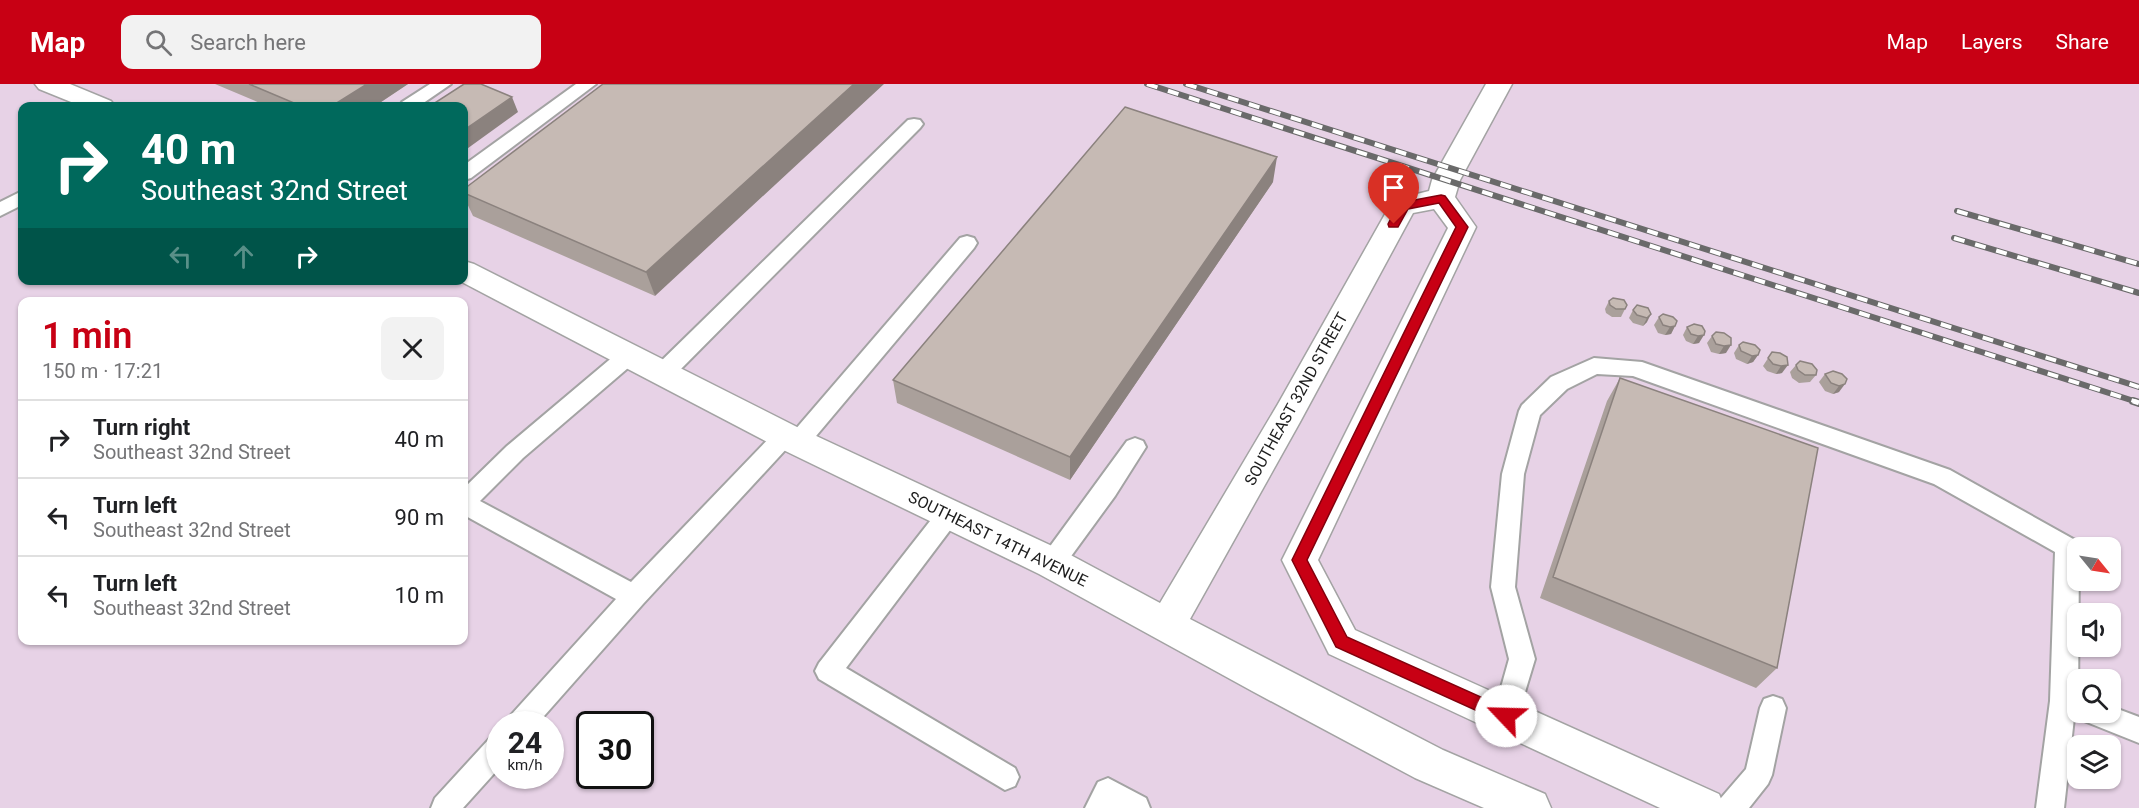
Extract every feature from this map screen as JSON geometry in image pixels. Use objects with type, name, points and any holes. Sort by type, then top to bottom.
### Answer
[{"type":"street","points":[[48,84],[92,102]]},
{"type":"street","points":[[1500,84],[1446,180],[1441,198],[1462,227],[1299,560],[1342,642],[1705,808]]},
{"type":"street","name":"SOUTHEAST 32ND STREET","points":[[1167,625],[1289,413],[1403,206],[1441,198]]},
{"type":"street","name":"SOUTHEAST 14TH AVENUE","points":[[468,273],[792,439],[1052,563],[1429,764],[1531,808]]},
{"type":"lane","points":[[414,102],[442,84]]},
{"type":"lane","points":[[468,171],[587,84]]},
{"type":"lane","points":[[662,374],[914,124]]},
{"type":"lane","points":[[0,210],[18,199]]},
{"type":"lane","points":[[532,711],[634,596],[792,439],[967,243]]},
{"type":"lane","points":[[468,499],[515,453],[628,356]]},
{"type":"lane","points":[[1506,716],[1522,660],[1503,587],[1513,474],[1530,411],[1559,382],[1594,366],[1634,368],[1942,477],[2067,546],[2069,669]]},
{"type":"lane","points":[[1052,563],[1135,447]]},
{"type":"lane","points":[[468,505],[634,596]]},
{"type":"lane","points":[[949,514],[828,671],[1005,777]]},
{"type":"lane","points":[[1731,808],[1758,775],[1773,708]]},
{"type":"lane","points":[[2050,808],[2067,720]]},
{"type":"lane","points":[[2121,723],[2139,730]]},
{"type":"lane","points":[[446,808],[486,763]]},
{"type":"lane","points":[[1098,808],[1108,791],[1136,808]]},
{"type":"shaded area","points":[[0,84],[2139,84],[2139,808],[0,808]]},
{"type":"building","points":[[249,84],[367,84],[338,102],[292,102]]},
{"type":"building","points":[[464,84],[481,84],[512,97],[468,127],[468,102],[436,102]]},
{"type":"building","points":[[603,84],[854,84],[646,272],[468,195],[468,186]]},
{"type":"building","points":[[1125,107],[1277,157],[1070,457],[893,380]]},
{"type":"building","points":[[1613,298],[1624,300],[1627,305],[1625,309],[1616,309],[1610,305],[1609,301]]},
{"type":"building","points":[[1637,305],[1648,308],[1651,314],[1647,318],[1637,315],[1633,310]]},
{"type":"building","points":[[1663,314],[1677,321],[1675,326],[1663,325],[1659,317]]},
{"type":"building","points":[[1694,324],[1702,326],[1705,331],[1704,335],[1691,334],[1687,327]]},
{"type":"building","points":[[1716,332],[1724,333],[1731,338],[1731,345],[1716,344],[1712,336]]},
{"type":"building","points":[[1743,342],[1755,345],[1760,350],[1758,355],[1752,356],[1741,351],[1739,345]]},
{"type":"building","points":[[1772,352],[1787,357],[1788,365],[1773,364],[1768,358]]},
{"type":"building","points":[[1800,361],[1812,364],[1817,370],[1816,375],[1805,375],[1798,370],[1796,365]]},
{"type":"building","points":[[1833,371],[1842,374],[1847,379],[1845,384],[1839,386],[1831,383],[1825,374]]},
{"type":"building","points":[[1620,378],[1818,448],[1777,668],[1553,577]]},
{"type":"railway","points":[[1147,84],[2137,402]]},
{"type":"railway","points":[[1186,84],[2139,387]]},
{"type":"railway","points":[[1957,211],[2139,264]]},
{"type":"railway","points":[[1954,238],[2139,293]]},
{"type":"railway","points":[[2133,401],[2139,403]]},
{"type":"route","points":[[1394,224],[1403,206],[1441,198],[1462,227],[1299,560],[1342,642],[1506,716]]}]
